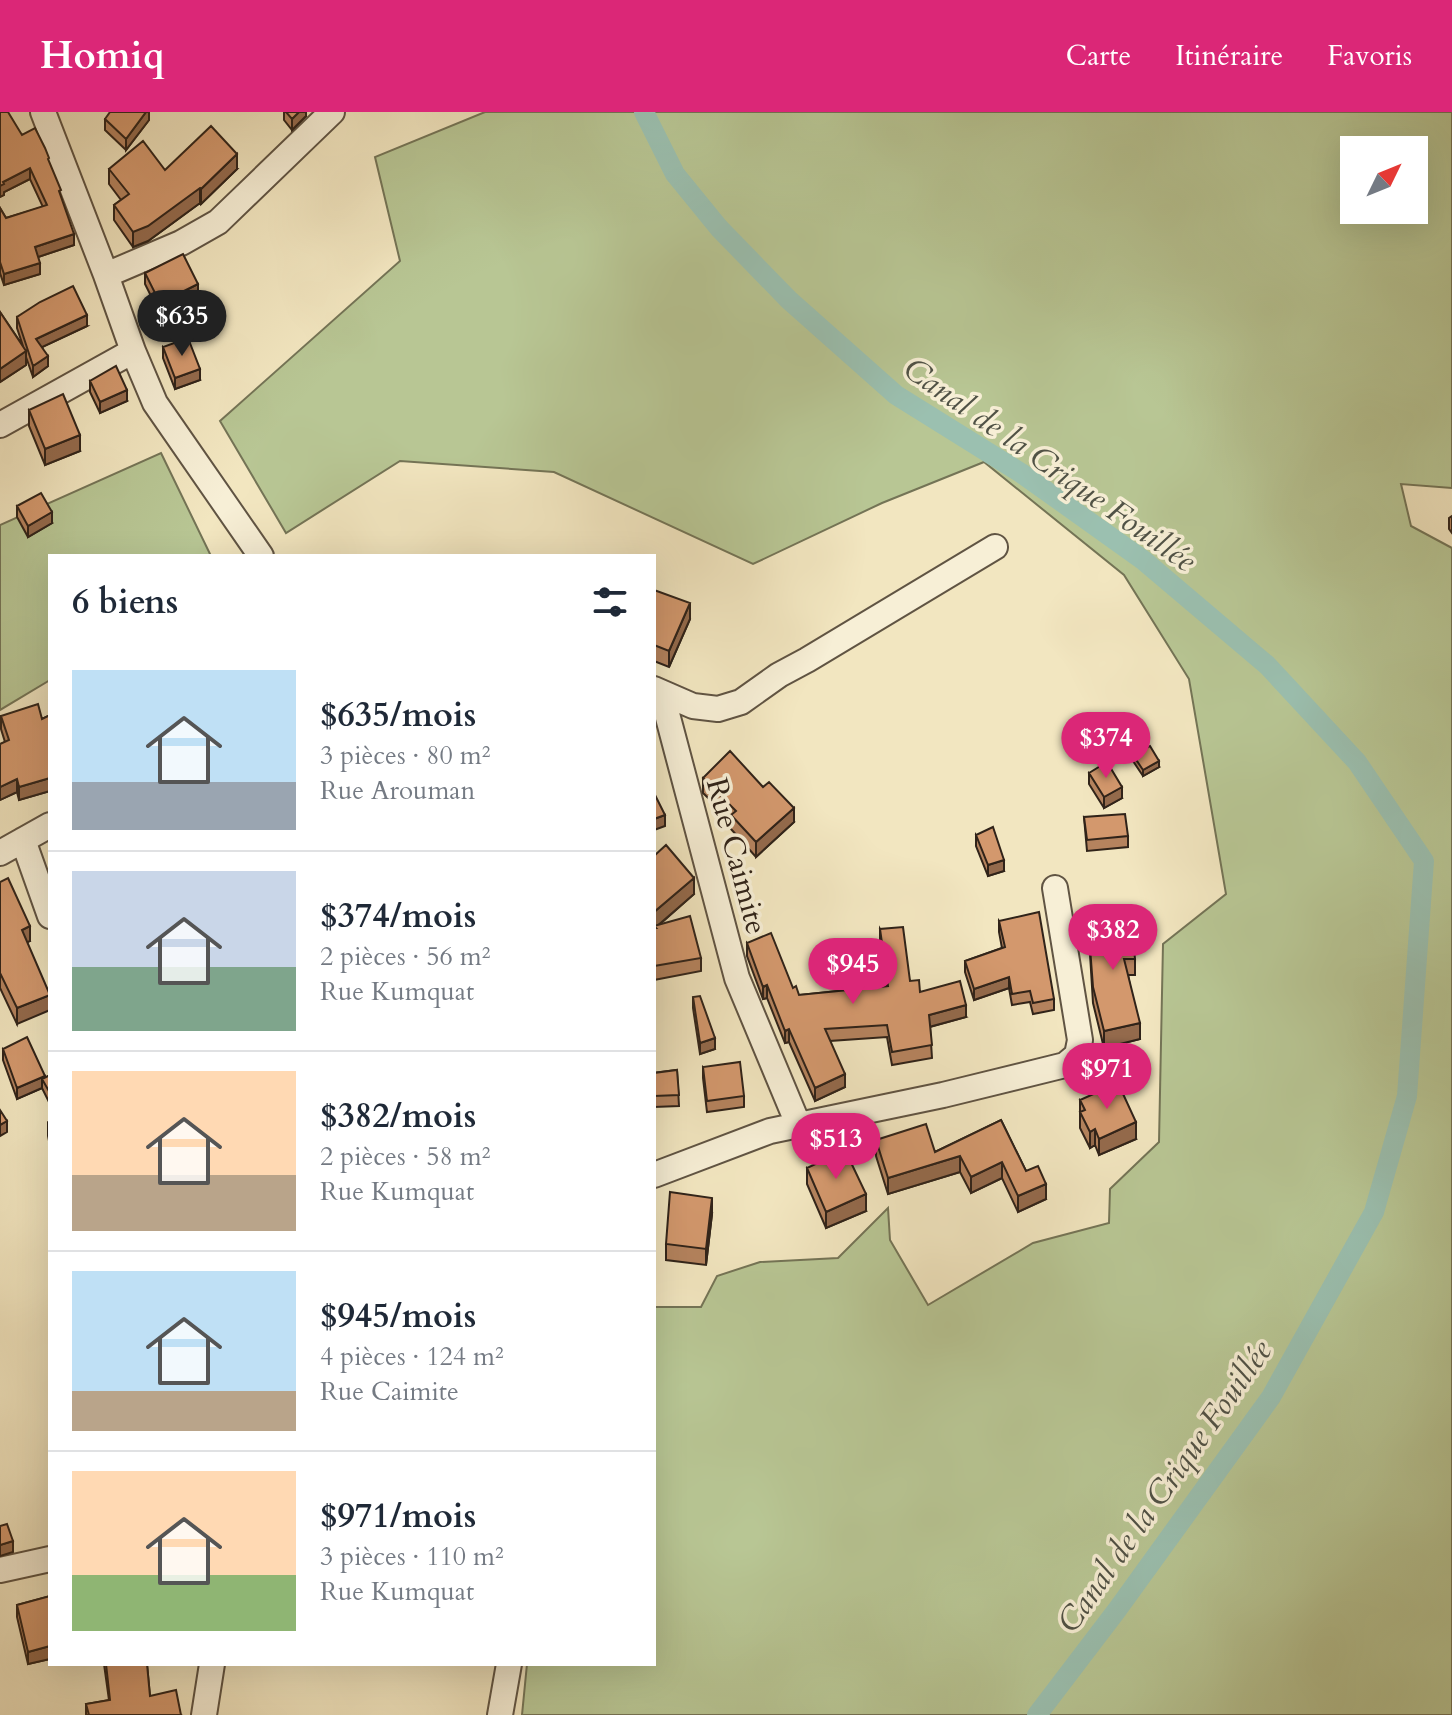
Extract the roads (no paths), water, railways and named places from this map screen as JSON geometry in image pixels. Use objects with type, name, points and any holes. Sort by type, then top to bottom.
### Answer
[{"type":"street","points":[[43,112],[155,403],[260,554]]},
{"type":"street","points":[[106,275],[181,243],[218,222],[332,112]]},
{"type":"street","points":[[0,425],[133,351]]},
{"type":"street","points":[[656,692],[693,706],[718,709],[741,702],[779,675],[995,547]]},
{"type":"street","name":"Rue Caimite","points":[[656,694],[666,710],[737,978],[798,1124]]},
{"type":"street","points":[[0,853],[48,826]]},
{"type":"street","points":[[23,840],[48,910]]},
{"type":"street","points":[[656,1174],[770,1131],[943,1095],[1065,1065],[1077,1055],[1080,1040],[1055,888]]},
{"type":"street","points":[[0,1570],[48,1559]]},
{"type":"street","points":[[204,1715],[212,1666]]},
{"type":"street","points":[[500,1715],[509,1666]]},
{"type":"waterway","name":"Canal de la Crique Fouillée","points":[[644,112],[675,174],[719,228],[789,300],[896,395],[1021,473],[1143,560],[1267,665],[1357,762],[1424,861],[1407,1096],[1374,1212],[1271,1397],[1037,1715]]}]
